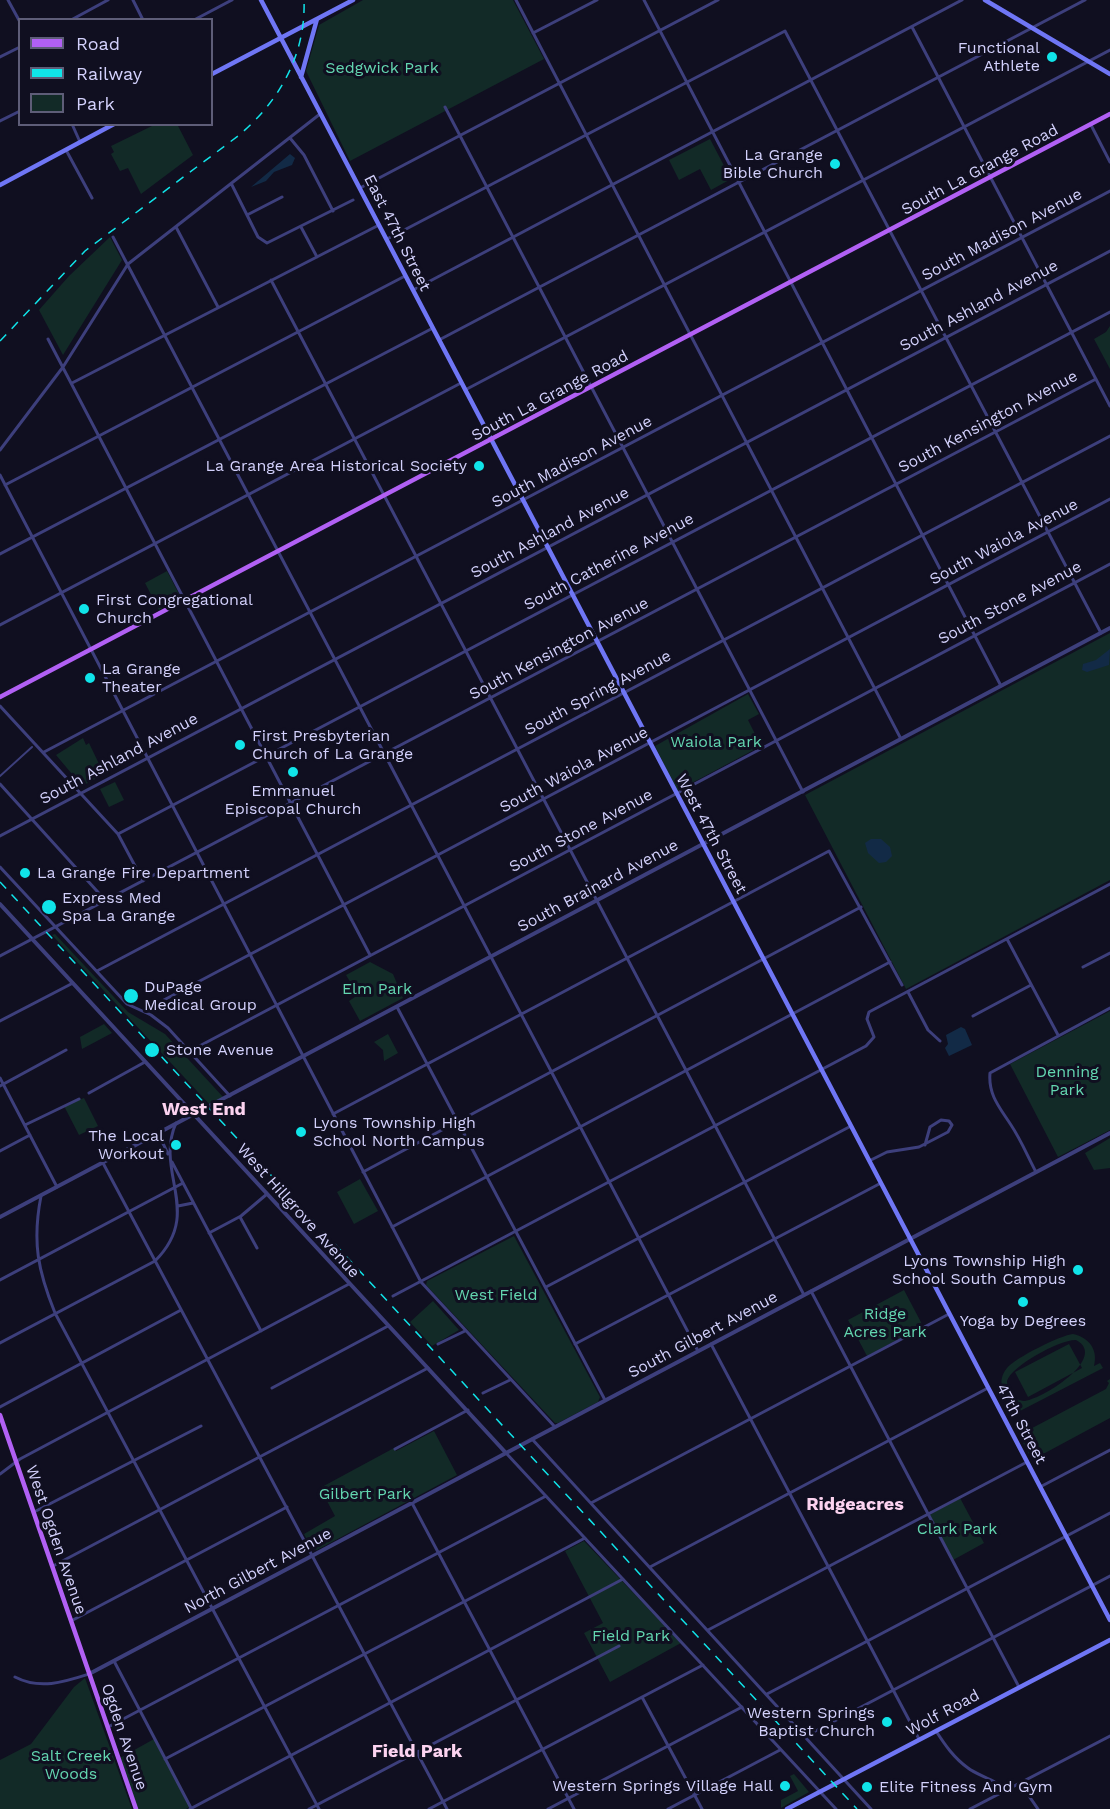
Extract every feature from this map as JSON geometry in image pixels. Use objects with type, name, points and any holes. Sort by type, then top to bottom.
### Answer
[{"type":"main road","points":[[261,0],[280,38]]},
{"type":"main road","points":[[213,73],[353,0]]},
{"type":"main road","points":[[985,0],[1110,74]]},
{"type":"main road","points":[[301,77],[316,19]]},
{"type":"main road","name":"East 47th Street","points":[[280,38],[491,441]]},
{"type":"main road","name":"South La Grange Road","points":[[0,697],[1110,114]]},
{"type":"main road","points":[[0,185],[110,126]]},
{"type":"main road","name":"West 47th Street","points":[[491,441],[910,1238]]},
{"type":"main road","name":"47th Street","points":[[910,1238],[1110,1620]]},
{"type":"main road","name":"West Ogden Avenue","points":[[0,1415],[89,1674]]},
{"type":"main road","name":"Wolf Road","points":[[787,1809],[1110,1640]]},
{"type":"main road","name":"Ogden Avenue","points":[[89,1674],[136,1809]]},
{"type":"street","points":[[8,0],[18,18]]},
{"type":"street","points":[[75,18],[108,0]]},
{"type":"street","points":[[133,0],[142,18]]},
{"type":"street","points":[[198,18],[232,0]]},
{"type":"street","points":[[516,0],[901,739]]},
{"type":"street","points":[[534,33],[597,0]]},
{"type":"street","points":[[644,0],[1001,686]]},
{"type":"street","points":[[360,189],[718,0]]},
{"type":"street","points":[[413,290],[962,0]]},
{"type":"street","points":[[439,340],[1085,0]]},
{"type":"street","points":[[912,27],[1110,406]]},
{"type":"street","points":[[387,239],[686,81],[785,32],[812,79],[1101,633]]},
{"type":"street","points":[[0,57],[18,48]]},
{"type":"street","points":[[465,390],[1110,50]]},
{"type":"street","points":[[445,107],[802,792]]},
{"type":"street","points":[[0,121],[18,112]]},
{"type":"street","points":[[0,450],[63,367],[128,264],[320,114]]},
{"type":"street","points":[[1090,125],[1110,162]]},
{"type":"street","points":[[73,126],[81,142]]},
{"type":"street","points":[[290,138],[302,151],[333,211]]},
{"type":"street","points":[[66,150],[92,198]]},
{"type":"street","points":[[232,185],[258,237],[264,243],[272,242],[353,200]]},
{"type":"street","name":"South Madison Avenue","points":[[44,752],[523,502],[1110,191]]},
{"type":"street","points":[[247,215],[282,197]]},
{"type":"street","points":[[72,383],[379,225]]},
{"type":"street","points":[[176,227],[218,307]]},
{"type":"street","points":[[302,227],[317,257]]},
{"type":"street","points":[[114,237],[489,958],[698,1352]]},
{"type":"street","name":"South Ashland Avenue","points":[[0,836],[1110,251]]},
{"type":"street","points":[[5,485],[406,276]]},
{"type":"street","points":[[271,280],[804,1295]]},
{"type":"street","name":"South Catherine Avenue","points":[[118,834],[1110,312]]},
{"type":"street","points":[[0,554],[433,328]]},
{"type":"street","points":[[48,339],[370,956]]},
{"type":"street","name":"South Kensington Avenue","points":[[0,956],[1096,379]]},
{"type":"street","points":[[0,625],[461,383]]},
{"type":"street","name":"South Spring Avenue","points":[[97,971],[1110,436]]},
{"type":"street","points":[[0,475],[421,1282],[555,1427]]},
{"type":"street","name":"South Waiola Avenue","points":[[148,1013],[153,1006],[344,904],[1110,500]]},
{"type":"street","name":"South Stone Avenue","points":[[190,1051],[1110,564]]},
{"type":"street","name":"South Brainard Avenue","points":[[0,1217],[1110,628]]},
{"type":"street","points":[[0,706],[118,834],[143,881]]},
{"type":"street","points":[[0,776],[32,747]]},
{"type":"street","points":[[0,784],[106,901]]},
{"type":"street","points":[[333,1114],[831,851],[902,985]]},
{"type":"street","points":[[0,867],[130,1006],[148,1013],[190,1051],[230,1095]]},
{"type":"street","points":[[393,1296],[872,1041],[873,1031],[867,1019],[868,1013],[1110,884]]},
{"type":"street","name":"West Hillgrove Avenue","points":[[0,904],[506,1453]]},
{"type":"street","points":[[363,1172],[861,907]]},
{"type":"street","points":[[1006,938],[1058,1035]]},
{"type":"street","points":[[1083,968],[1110,953]]},
{"type":"street","points":[[392,1227],[890,962]]},
{"type":"street","points":[[0,1021],[73,983]]},
{"type":"street","points":[[973,1016],[1030,985]]},
{"type":"street","points":[[908,992],[928,1030],[940,1041]]},
{"type":"street","points":[[397,1006],[605,1401]]},
{"type":"street","points":[[1036,1172],[1011,1125],[998,1108],[993,1097],[990,1073],[1110,1008]]},
{"type":"street","points":[[2,1085],[66,1050]]},
{"type":"street","points":[[89,1093],[145,1062]]},
{"type":"street","points":[[0,1078],[57,1186]]},
{"type":"street","points":[[25,1125],[79,1099]]},
{"type":"street","points":[[869,1161],[887,1152],[913,1150],[925,1145],[948,1132],[952,1125],[949,1120],[941,1120],[930,1127],[925,1145]]},
{"type":"street","points":[[0,1343],[155,1261],[166,1249],[173,1235],[178,1206],[169,1157],[169,1145],[176,1123]]},
{"type":"street","points":[[546,1287],[851,1126]]},
{"type":"street","points":[[158,1133],[261,1331]]},
{"type":"street","name":"South Gilbert Avenue","points":[[506,1453],[1110,1133]]},
{"type":"street","points":[[0,1151],[30,1135]]},
{"type":"street","points":[[103,1163],[447,1809]]},
{"type":"street","points":[[575,1344],[881,1183]]},
{"type":"street","points":[[0,1280],[183,1184]]},
{"type":"street","points":[[209,1233],[240,1217],[267,1194]]},
{"type":"street","points":[[41,1195],[36,1219],[38,1259],[55,1314],[318,1807]]},
{"type":"street","points":[[178,1206],[193,1203]]},
{"type":"street","points":[[240,1217],[257,1248]]},
{"type":"street","points":[[0,1474],[16,1461],[349,1284]]},
{"type":"street","points":[[811,1291],[1019,1687]]},
{"type":"street","points":[[0,1407],[181,1310]]},
{"type":"street","points":[[591,1503],[950,1314]]},
{"type":"street","points":[[272,1388],[388,1326]]},
{"type":"street","points":[[438,1344],[465,1330]]},
{"type":"street","points":[[711,1344],[919,1739]]},
{"type":"street","points":[[51,1566],[428,1368]]},
{"type":"street","points":[[483,1393],[510,1380]]},
{"type":"street","points":[[650,1567],[988,1388]]},
{"type":"street","points":[[395,1449],[468,1410]]},
{"type":"street","points":[[33,1513],[201,1425]]},
{"type":"street","points":[[531,1440],[871,1809]]},
{"type":"street","points":[[1040,1487],[1110,1450]]},
{"type":"street","points":[[506,1453],[836,1809]]},
{"type":"street","name":"North Gilbert Avenue","points":[[15,1677],[37,1685],[62,1683],[89,1674],[506,1453]]},
{"type":"street","points":[[708,1630],[1027,1462]]},
{"type":"street","points":[[108,1727],[546,1496]]},
{"type":"street","points":[[412,1503],[574,1809]]},
{"type":"street","points":[[70,1621],[286,1507]]},
{"type":"street","points":[[767,1694],[1110,1513]]},
{"type":"street","points":[[165,1759],[585,1538]]},
{"type":"street","points":[[806,1736],[1110,1576]]},
{"type":"street","points":[[114,1661],[191,1809],[623,1579]]},
{"type":"street","points":[[309,1809],[318,1807],[417,1752],[619,1646]]},
{"type":"street","points":[[429,1809],[703,1665]]},
{"type":"street","points":[[642,1697],[702,1809]]},
{"type":"street","points":[[548,1809],[742,1707]]},
{"type":"street","points":[[936,1731],[962,1763],[979,1776],[1003,1787],[1005,1791]]},
{"type":"street","points":[[970,1809],[1110,1736]]},
{"type":"street","points":[[668,1809],[780,1750]]},
{"type":"street","points":[[1020,1783],[1038,1809]]},
{"type":"green space","name":"Sedgwick Park","points":[[363,0],[513,0],[544,59],[350,161],[306,71],[319,25]]},
{"type":"green space","points":[[152,126],[178,126],[193,155],[141,194],[128,168],[120,171],[111,154],[114,152],[111,146]]},
{"type":"green space","points":[[710,139],[731,179],[711,190],[700,169],[679,180],[669,160]]},
{"type":"green space","points":[[110,237],[122,260],[63,355],[39,310],[69,276]]},
{"type":"green space","points":[[1110,326],[1110,369],[1094,339],[1106,332]]},
{"type":"green space","points":[[167,571],[181,598],[159,610],[145,583]]},
{"type":"green space","points":[[1110,633],[1110,880],[906,989],[805,795]]},
{"type":"green space","name":"Waiola Park","points":[[748,694],[759,714],[748,720],[761,746],[677,791],[655,746]]},
{"type":"green space","points":[[83,738],[86,745],[89,743],[101,768],[98,770],[101,776],[82,786],[56,755]]},
{"type":"green space","points":[[115,782],[124,800],[109,807],[100,789]]},
{"type":"green space","points":[[55,934],[128,1012],[165,1034],[224,1098],[210,1105],[52,935]]},
{"type":"green space","name":"Elm Park","points":[[370,962],[393,974],[403,998],[360,1021],[349,1001],[358,995],[346,975]]},
{"type":"green space","name":"Denning Park","points":[[1110,1011],[1110,1130],[1058,1157],[1010,1064]]},
{"type":"green space","points":[[104,1024],[112,1033],[82,1049],[80,1037]]},
{"type":"green space","points":[[388,1034],[398,1053],[384,1061],[383,1050],[374,1042]]},
{"type":"green space","points":[[84,1098],[98,1126],[79,1135],[64,1106]]},
{"type":"green space","points":[[1110,1138],[1110,1168],[1094,1170],[1085,1153]]},
{"type":"green space","points":[[360,1179],[378,1211],[354,1224],[337,1192]]},
{"type":"green space","name":"West Field","points":[[514,1236],[600,1397],[598,1402],[558,1423],[555,1423],[426,1285],[427,1281]]},
{"type":"green space","name":"Ridge Acres Park","points":[[904,1290],[923,1326],[867,1356],[848,1320]]},
{"type":"green space","points":[[433,1301],[459,1330],[432,1346],[410,1322]]},
{"type":"green space","points":[[1073,1334],[1084,1338],[1094,1350],[1094,1366],[1100,1363],[1103,1368],[1020,1411],[1019,1406],[1005,1395],[1002,1385],[1003,1373],[1028,1353]],"holes":[[[1076,1340],[1084,1348],[1084,1357],[1078,1367],[1055,1387],[1023,1401],[1011,1394],[1007,1381],[1010,1375],[1037,1354],[1059,1344]]]},
{"type":"green space","points":[[1069,1344],[1082,1368],[1028,1397],[1015,1372]]},
{"type":"green space","points":[[1110,1379],[1110,1418],[1032,1460],[1019,1435],[1106,1389],[1109,1383],[1107,1381]]},
{"type":"green space","name":"Gilbert Park","points":[[434,1431],[457,1475],[317,1550],[312,1549],[304,1534],[335,1516],[320,1488],[394,1448],[396,1451]]},
{"type":"green space","name":"Clark Park","points":[[960,1498],[984,1543],[953,1560],[929,1515]]},
{"type":"green space","name":"Field Park","points":[[584,1541],[681,1643],[610,1682],[584,1633],[603,1623],[565,1551]]},
{"type":"green space","name":"Salt Creek Woods","points":[[85,1678],[132,1809],[0,1809],[0,1760],[31,1744],[74,1687]]},
{"type":"green space","points":[[154,1739],[190,1807],[186,1809],[138,1809],[120,1758]]},
{"type":"green space","points":[[794,1774],[809,1792],[781,1808],[781,1800],[798,1791],[790,1776]]},
{"type":"water","points":[[290,154],[295,158],[292,165],[274,172],[266,181],[251,187]]},
{"type":"water","points":[[1110,649],[1109,665],[1087,672],[1082,670],[1083,664],[1096,660]]},
{"type":"water","points":[[871,839],[881,839],[890,847],[892,856],[886,862],[879,863],[868,853],[865,843]]},
{"type":"water","points":[[961,1027],[965,1029],[972,1045],[949,1056],[945,1048],[948,1044],[946,1035]]},
{"type":"railway","points":[[0,341],[85,251],[253,123],[277,93],[295,58],[300,40],[304,0]]},
{"type":"railway","points":[[0,882],[857,1809]]},
{"type":"place","name":"Functional Athlete","points":[[1052,57]]},
{"type":"place","name":"La Grange Bible Church","points":[[835,164]]},
{"type":"place","name":"La Grange Area Historical Society","points":[[479,466]]},
{"type":"place","name":"First Congregational Church","points":[[84,609]]},
{"type":"place","name":"La Grange Theater","points":[[90,678]]},
{"type":"place","name":"First Presbyterian Church of La Grange","points":[[240,745]]},
{"type":"place","name":"Emmanuel Episcopal Church","points":[[293,772]]},
{"type":"place","name":"La Grange Fire Department","points":[[25,873]]},
{"type":"place","name":"Express Med Spa La Grange","points":[[49,907]]},
{"type":"place","name":"DuPage Medical Group","points":[[131,996]]},
{"type":"place","name":"Stone Avenue","points":[[152,1050]]},
{"type":"place","name":"Lyons Township High School North Campus","points":[[301,1132]]},
{"type":"place","name":"The Local Workout","points":[[176,1145]]},
{"type":"place","name":"Lyons Township High School South Campus","points":[[1078,1270]]},
{"type":"place","name":"Yoga by Degrees","points":[[1023,1302]]},
{"type":"place","name":"Western Springs Baptist Church","points":[[887,1722]]},
{"type":"place","name":"Western Springs Village Hall","points":[[785,1786]]},
{"type":"place","name":"Elite Fitness And Gym","points":[[867,1787]]},
{"type":"district","name":"West End","points":[[204,1110]]},
{"type":"district","name":"Ridgeacres","points":[[855,1505]]},
{"type":"district","name":"Field Park","points":[[417,1752]]}]
